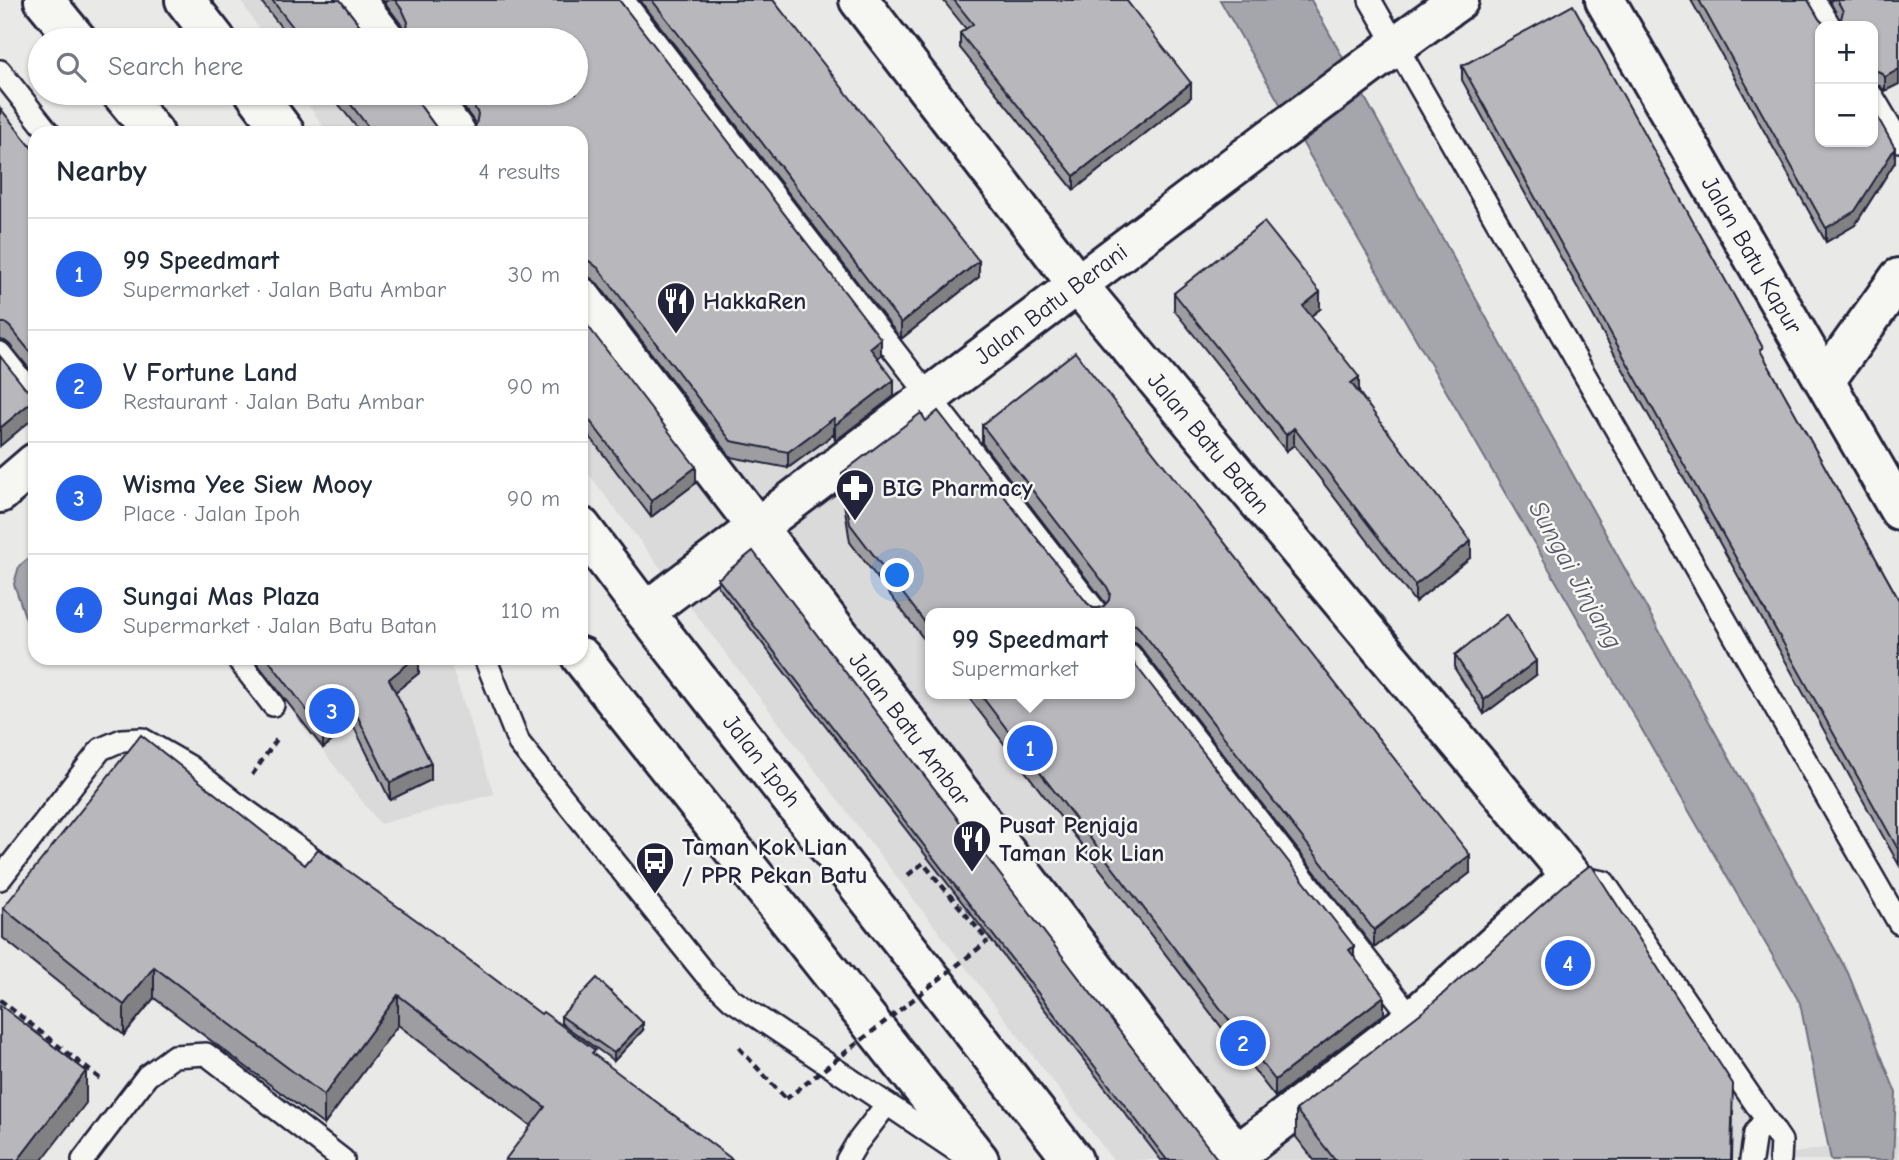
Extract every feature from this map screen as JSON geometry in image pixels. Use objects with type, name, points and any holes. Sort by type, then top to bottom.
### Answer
[{"type":"street","points":[[44,0],[67,28]]},
{"type":"street","points":[[186,0],[207,28]]},
{"type":"street","points":[[355,0],[377,28]]},
{"type":"street","name":"Jalan Batu Batan","points":[[859,0],[1077,284],[1571,876]]},
{"type":"street","name":"Jalan Batu Berani","points":[[645,612],[1396,44],[1459,0]]},
{"type":"street","name":"Jalan Batu Kapur","points":[[1605,0],[1899,510]]},
{"type":"street","points":[[131,105],[148,126]]},
{"type":"street","points":[[264,105],[280,126]]},
{"type":"street","points":[[435,105],[451,126]]},
{"type":"street","points":[[1825,382],[1899,278]]},
{"type":"street","name":"Jalan Batu Ambar","points":[[588,306],[1238,1157]]},
{"type":"street","points":[[0,493],[28,469]]},
{"type":"street","name":"Jalan Ipoh","points":[[588,536],[1073,1160]]},
{"type":"street","points":[[587,665],[979,1160]]},
{"type":"street","points":[[1238,1157],[1413,1019],[1571,876]]},
{"type":"lane","points":[[623,0],[1093,608]]},
{"type":"lane","points":[[1370,0],[1899,923]]},
{"type":"lane","points":[[1814,0],[1826,21]]},
{"type":"lane","points":[[0,71],[43,126]]},
{"type":"lane","points":[[1878,105],[1899,141]]},
{"type":"lane","points":[[0,354],[28,388]]},
{"type":"lane","points":[[1135,661],[1413,1019]]},
{"type":"lane","points":[[242,665],[273,705]]},
{"type":"lane","points":[[488,665],[520,743],[705,974],[732,1000],[970,1160]]},
{"type":"lane","points":[[0,879],[101,749],[121,740],[142,739],[189,765],[346,882]]},
{"type":"lane","points":[[1571,876],[1604,882],[1781,1140],[1780,1160]]},
{"type":"lane","points":[[83,1160],[147,1076],[174,1056],[206,1054],[343,1160]]},
{"type":"lane","points":[[847,1160],[887,1104]]},
{"type":"lane","points":[[1751,1160],[1755,1133],[1760,1126],[1773,1129]]},
{"type":"path","points":[[233,800],[288,724],[273,705]]},
{"type":"path","points":[[738,1048],[786,1098],[988,941],[923,863],[908,875]]},
{"type":"path","points":[[0,1000],[128,1101]]},
{"type":"shaded area","points":[[240,0],[604,0],[1076,608],[925,608],[925,699],[1135,699],[1135,684],[1396,1021],[1608,870],[1783,1155],[1899,1135],[1899,1160],[1113,1160],[588,473],[588,126],[323,126],[308,105],[588,105],[588,28],[258,28]]},
{"type":"shaded area","points":[[255,665],[451,665],[494,794],[380,824]]},
{"type":"water","name":"Sungai Jinjang","points":[[1220,0],[1311,0],[1848,973],[1896,1093],[1893,1160],[1831,1160],[1800,1003]]},
{"type":"water","points":[[28,559],[28,625],[14,584],[19,566]]},
{"type":"building","points":[[272,0],[340,0],[362,28],[294,28]]},
{"type":"building","points":[[395,0],[619,0],[881,339],[870,348],[894,380],[835,425],[834,418],[788,452],[731,441],[598,268],[588,261],[588,126],[475,126],[478,114],[474,105],[588,105],[588,28],[407,28],[408,22]]},
{"type":"building","points":[[652,0],[773,0],[979,261],[901,323]]},
{"type":"building","points":[[954,0],[1126,0],[1191,83],[1074,176],[960,33],[973,24]]},
{"type":"building","points":[[1699,0],[1808,0],[1821,21],[1815,21],[1815,147],[1878,147],[1878,118],[1895,148],[1855,211],[1826,228]]},
{"type":"building","points":[[1837,0],[1899,0],[1899,69],[1885,77],[1880,72],[1878,21],[1839,21],[1843,11]]},
{"type":"building","points":[[1573,5],[1899,600],[1899,851],[1462,66]]},
{"type":"building","points":[[351,105],[420,105],[435,126],[368,126]]},
{"type":"building","points":[[0,108],[28,143],[28,349],[10,327],[0,323]]},
{"type":"building","points":[[1264,222],[1320,292],[1303,306],[1359,377],[1351,383],[1471,541],[1415,585],[1294,428],[1286,435],[1174,293]]},
{"type":"building","points":[[588,326],[696,467],[651,501],[588,418]]},
{"type":"building","points":[[1075,352],[1470,855],[1374,930],[1135,625],[1135,608],[1099,608],[1109,600],[1107,587],[982,425]]},
{"type":"building","points":[[0,356],[28,390],[28,405],[0,428]]},
{"type":"building","points":[[938,411],[1093,608],[925,608],[925,622],[850,524],[842,473],[921,413],[926,421]]},
{"type":"building","name":"Pusat Penjaja Taman Kok Lian","points":[[753,551],[1218,1160],[1167,1160],[718,579]]},
{"type":"building","points":[[1507,614],[1536,661],[1484,700],[1455,655]]},
{"type":"building","points":[[1135,664],[1354,946],[1349,950],[1384,996],[1275,1080],[984,699],[1135,699]]},
{"type":"building","points":[[272,665],[406,665],[389,679],[431,763],[390,783],[353,707],[323,731]]},
{"type":"building","points":[[141,735],[305,865],[318,849],[541,1014],[543,1012],[595,1050],[592,1053],[733,1160],[505,1160],[545,1107],[398,995],[324,1095],[154,967],[124,1005],[3,908]]},
{"type":"building","points":[[1592,866],[1733,1084],[1731,1160],[1335,1160],[1296,1110],[1426,1009],[1563,886]]},
{"type":"building","points":[[597,978],[643,1023],[614,1053],[561,1016]]},
{"type":"building","points":[[0,1005],[86,1071],[18,1160],[0,1160]]},
{"type":"place","name":"HakkaRen","points":[[676,335]]},
{"type":"place","name":"BIG Pharmacy","points":[[855,522]]},
{"type":"place","name":"Wisma Yee Siew Mooy","points":[[332,711]]},
{"type":"place","name":"99 Speedmart","points":[[1030,748]]},
{"type":"place","name":"Pusat Penjaja Taman Kok Lian","points":[[972,873]]},
{"type":"place","name":"Taman Kok Lian / PPR Pekan Batu","points":[[655,895]]},
{"type":"place","name":"Sungai Mas Plaza","points":[[1568,963]]},
{"type":"place","name":"V Fortune Land","points":[[1243,1043]]}]
